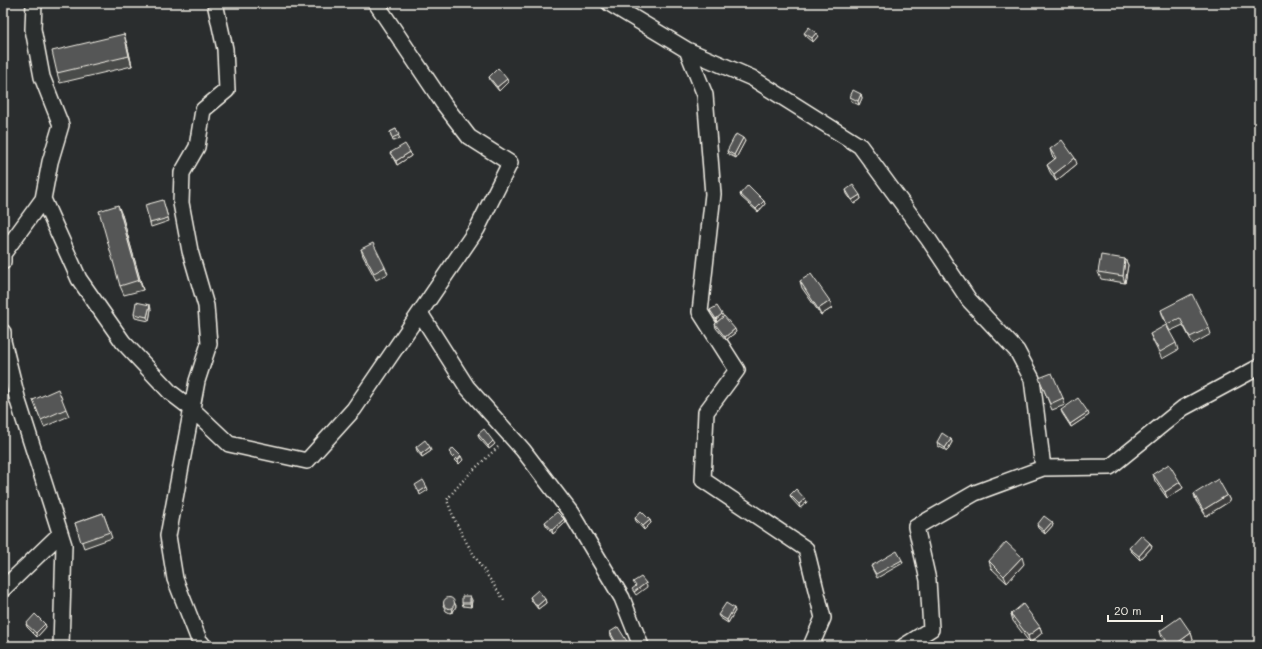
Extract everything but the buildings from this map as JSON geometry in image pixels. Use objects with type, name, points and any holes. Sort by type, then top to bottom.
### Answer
[{"type":"street","points":[[3,262],[3,254],[43,199],[50,162],[61,125],[42,77],[33,29],[34,3]]},
{"type":"street","points":[[204,646],[199,640],[175,579],[168,536],[197,381],[209,344],[206,306],[190,251],[181,203],[182,173],[197,147],[203,110],[227,90],[224,49],[215,3]]},
{"type":"street","points":[[43,199],[79,279],[123,342],[171,393],[192,409],[230,444],[307,461],[354,409],[420,314],[477,229],[510,163],[469,137],[443,103],[376,3]]},
{"type":"street","points":[[610,3],[687,50],[752,78],[860,146],[929,240],[969,300],[1017,351],[1032,379],[1043,468]]},
{"type":"street","points":[[687,50],[705,95],[713,194],[700,312],[737,370],[706,412],[703,480],[806,549],[823,618],[811,646]]},
{"type":"street","points":[[420,314],[467,387],[510,436],[571,513],[622,598],[641,646]]},
{"type":"street","points":[[3,332],[3,340],[18,401],[64,545],[61,646]]},
{"type":"street","points":[[904,646],[931,628],[928,580],[916,527],[975,493],[1043,468],[1110,467],[1183,408],[1259,367]]},
{"type":"street","points":[[3,589],[60,534]]},
{"type":"path","points":[[504,600],[484,571],[452,516],[447,500],[454,490],[472,471],[510,436]]}]
